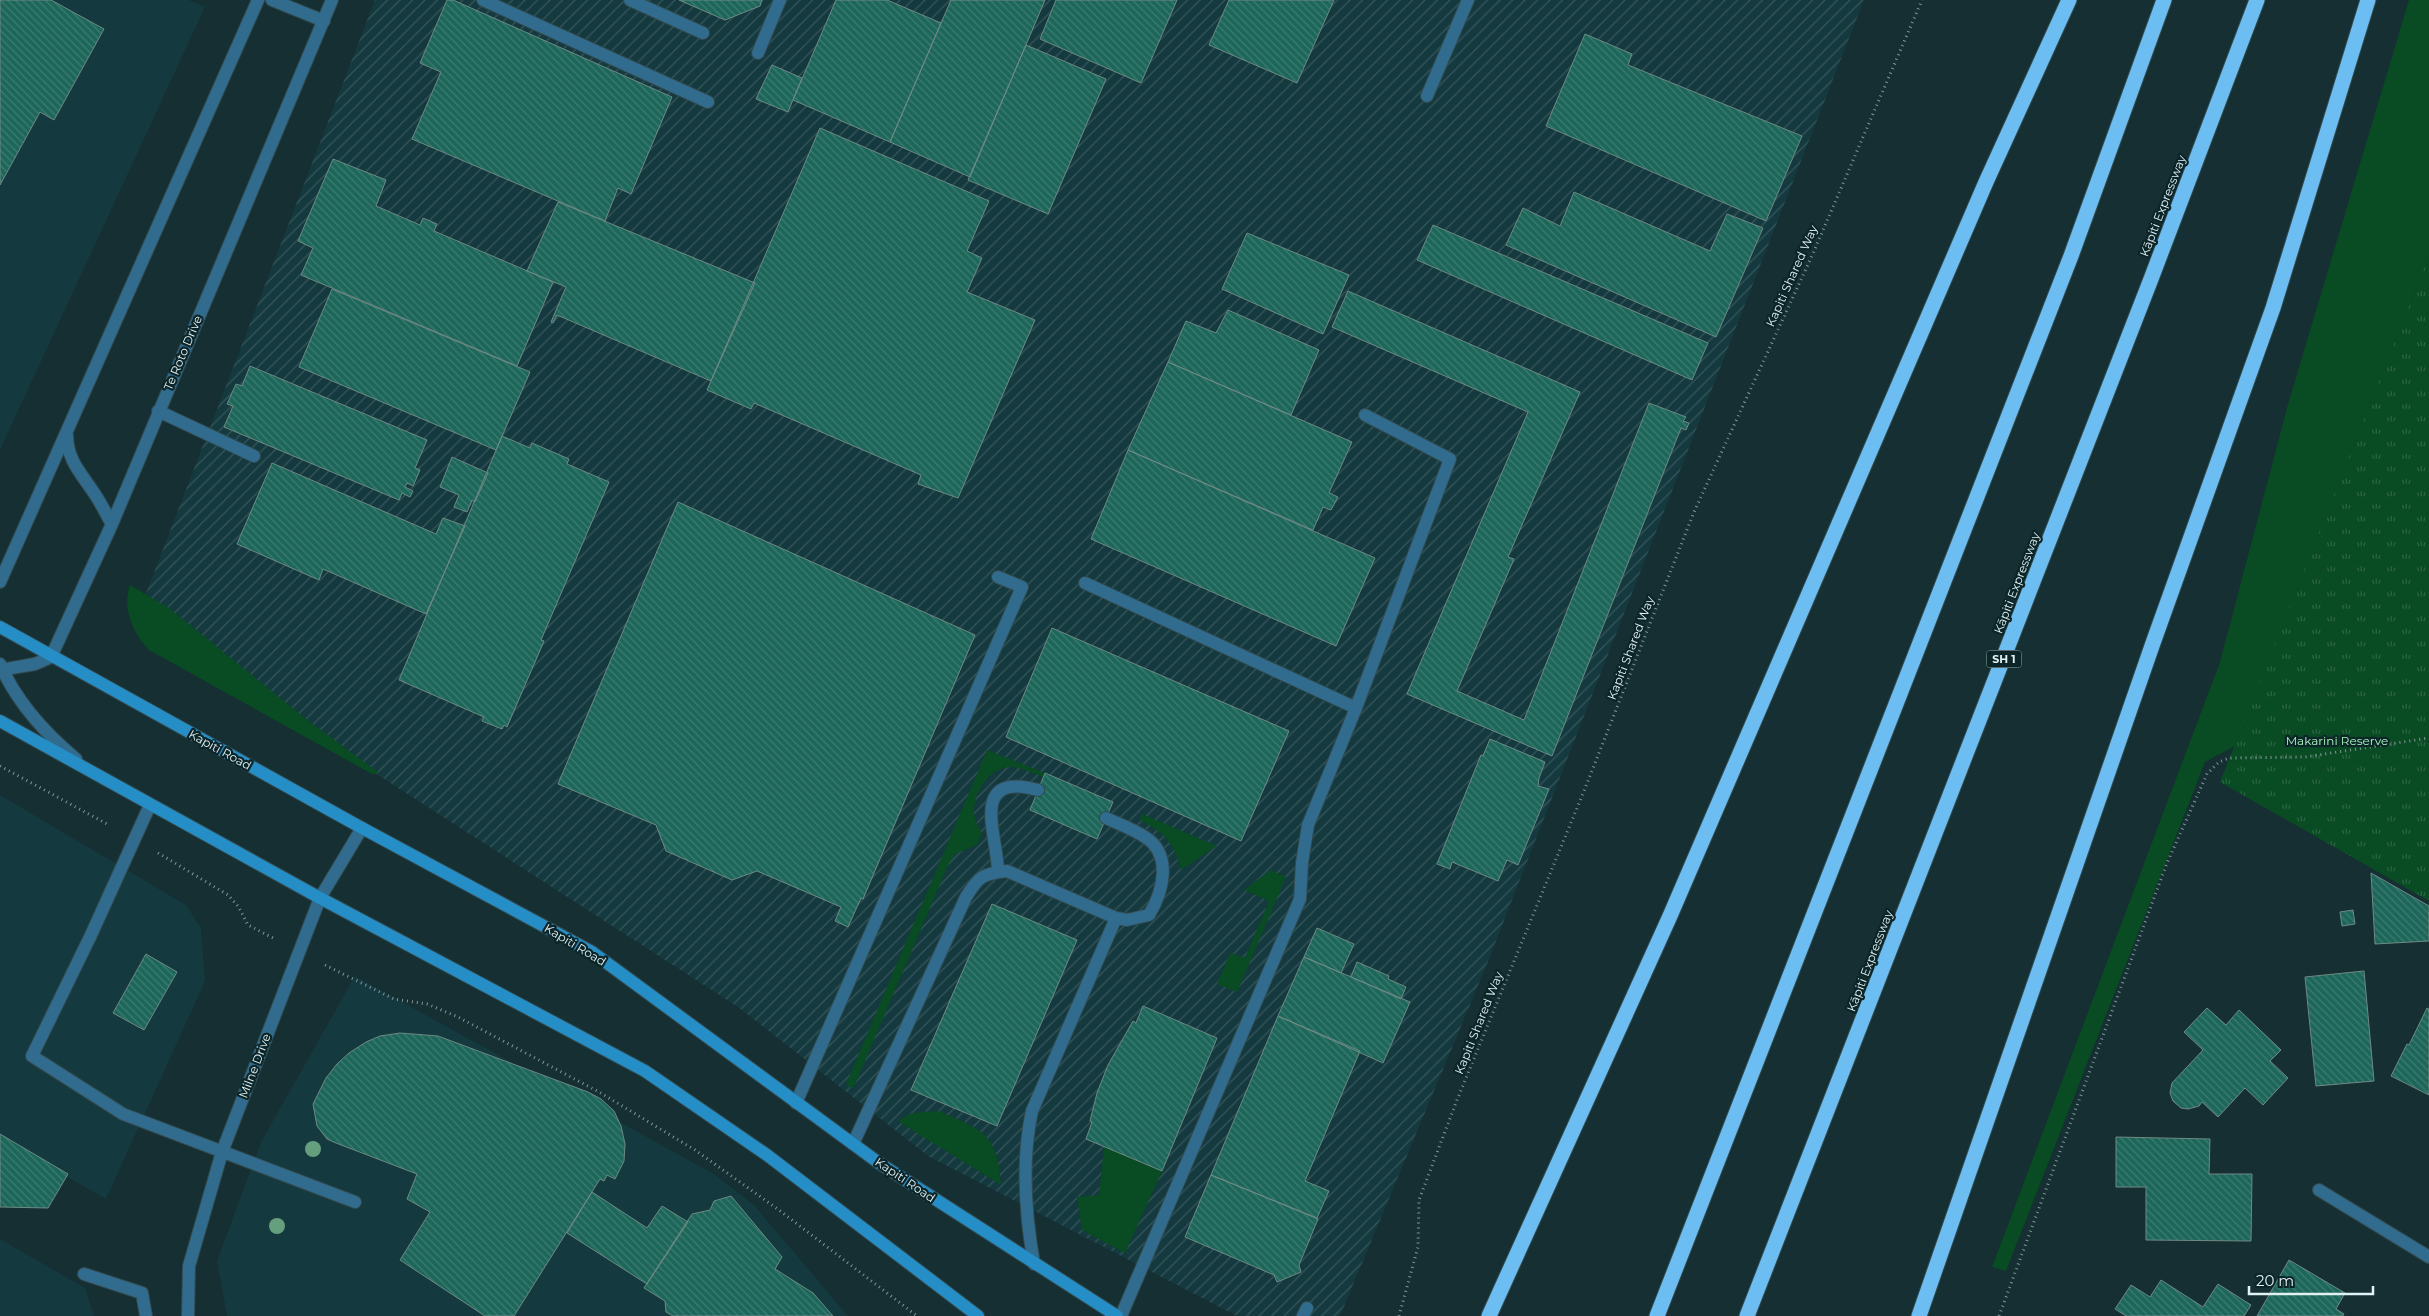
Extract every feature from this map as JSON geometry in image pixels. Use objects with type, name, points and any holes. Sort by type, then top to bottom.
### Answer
[{"type":"highway","points":[[1489,1316],[1674,907],[1986,182],[2070,0]]},
{"type":"highway","points":[[1657,1316],[2071,256],[2164,0]]},
{"type":"highway","name":"Kāpiti Expressway","points":[[1747,1316],[2144,298],[2257,0]]},
{"type":"highway","points":[[1919,1316],[2156,634],[2273,308],[2368,0]]},
{"type":"main road","name":"Kapiti Road","points":[[0,627],[362,828],[592,952],[853,1144],[1034,1264],[1117,1316]]},
{"type":"main road","points":[[0,721],[320,898],[646,1072],[767,1155],[978,1316]]},
{"type":"street","points":[[0,582],[258,0]]},
{"type":"street","points":[[272,0],[324,21]]},
{"type":"street","name":"Te Roto Drive","points":[[51,657],[112,524],[332,0]]},
{"type":"street","points":[[483,0],[708,102]]},
{"type":"street","points":[[630,0],[703,33]]},
{"type":"street","points":[[758,53],[780,0]]},
{"type":"street","points":[[1427,96],[1468,0]]},
{"type":"street","points":[[158,412],[254,456]]},
{"type":"street","points":[[1121,1316],[1300,899],[1302,863],[1308,825],[1356,708],[1450,459],[1365,415]]},
{"type":"street","points":[[68,430],[67,447],[71,462],[94,494],[112,524]]},
{"type":"street","points":[[796,1103],[1022,587],[998,577]]},
{"type":"street","points":[[1085,583],[1356,708]]},
{"type":"street","points":[[51,657],[35,664],[1,668],[11,685],[52,740],[84,766]]},
{"type":"street","points":[[998,872],[997,848],[990,823],[994,797],[1004,790],[1016,787],[1038,790]]},
{"type":"street","points":[[150,805],[91,935],[32,1056],[123,1114],[355,1202]]},
{"type":"street","points":[[853,1144],[966,896],[978,878],[991,872],[1007,871],[1116,918],[1127,920],[1149,914],[1163,886],[1164,869],[1157,850],[1147,838],[1106,818]]},
{"type":"street","name":"Milne Drive","points":[[188,1316],[189,1266],[222,1152],[320,898],[362,828]]},
{"type":"street","points":[[1034,1264],[1025,1194],[1027,1133],[1032,1111],[1116,918]]},
{"type":"street","points":[[2319,1190],[2429,1257]]},
{"type":"street","points":[[84,1274],[142,1293],[146,1316]]},
{"type":"path","name":"Kapiti Shared Way","points":[[1399,1316],[1418,1247],[1419,1200],[1457,1100],[1584,791],[1694,512],[1810,258],[1922,0]]},
{"type":"path","points":[[1998,1316],[2167,863],[2208,774],[2219,762],[2229,758],[2305,757],[2429,738]]},
{"type":"path","points":[[381,993],[394,1000],[427,1004],[458,1017],[599,1092],[687,1145],[779,1210],[917,1316]]},
{"type":"shaded area","points":[[0,0],[189,0],[205,7],[0,450]]},
{"type":"shaded area","points":[[375,0],[1864,0],[1487,964],[1340,1316],[1237,1316],[928,1156],[738,1007],[136,619]]},
{"type":"shaded area","points":[[0,795],[186,905],[201,928],[205,980],[106,1199],[0,1139]]},
{"type":"shaded area","points":[[355,976],[714,1174],[754,1205],[848,1316],[227,1316],[217,1261],[261,1142]]},
{"type":"shaded area","points":[[0,1239],[85,1288],[94,1316],[0,1316]]},
{"type":"green space","points":[[2409,0],[2429,0],[2429,256],[2235,746],[2205,762],[2006,1271],[1992,1267],[2220,662],[2288,404]]},
{"type":"green space","name":"Makarini Reserve","points":[[2429,256],[2429,901],[2220,782]]},
{"type":"green space","points":[[130,585],[169,608],[306,719],[379,773],[372,774],[149,650],[133,628],[130,619],[127,602]]},
{"type":"green space","points":[[987,750],[1045,773],[1043,777],[1014,767],[1002,768],[984,783],[977,797],[974,812],[982,834],[977,845],[955,854],[949,863],[853,1089],[846,1084]]},
{"type":"green space","points":[[1142,814],[1217,846],[1181,870],[1175,852],[1167,839],[1140,820]]},
{"type":"green space","points":[[1271,870],[1286,877],[1237,992],[1217,984],[1230,953],[1245,958],[1269,901],[1244,890]]},
{"type":"green space","points":[[938,1111],[966,1123],[985,1136],[996,1154],[1001,1185],[899,1122],[902,1118],[911,1114]]},
{"type":"green space","points":[[1104,1147],[1162,1171],[1125,1253],[1082,1230],[1077,1197],[1099,1195]]},
{"type":"building","points":[[0,0],[51,0],[104,29],[54,120],[40,112],[0,185]]},
{"type":"building","points":[[447,0],[453,0],[672,97],[631,194],[618,188],[605,221],[412,139],[441,72],[420,63]]},
{"type":"building","points":[[679,0],[762,0],[760,6],[725,20]]},
{"type":"building","points":[[836,0],[887,0],[941,23],[890,142],[793,100]]},
{"type":"building","points":[[951,0],[1045,0],[970,177],[890,142]]},
{"type":"building","points":[[1056,0],[1177,0],[1141,83],[1040,39]]},
{"type":"building","points":[[1229,0],[1334,0],[1297,83],[1209,45]]},
{"type":"building","points":[[1585,34],[1632,54],[1628,65],[1802,136],[1766,221],[1546,126]]},
{"type":"building","points":[[1026,45],[1106,79],[1048,214],[968,180]]},
{"type":"building","points":[[772,65],[802,78],[788,112],[756,99]]},
{"type":"building","points":[[820,128],[989,201],[967,251],[982,258],[967,292],[1035,320],[958,498],[918,484],[921,475],[754,403],[751,409],[707,390]]},
{"type":"building","points":[[333,159],[386,180],[376,206],[420,225],[423,218],[437,224],[434,231],[553,282],[517,366],[301,275],[313,248],[298,241]]},
{"type":"building","points":[[1574,192],[1710,251],[1727,214],[1763,228],[1716,337],[1506,245],[1523,208],[1560,226]]},
{"type":"building","points":[[558,202],[755,283],[711,381],[557,315],[553,323],[551,322],[566,287],[527,271]]},
{"type":"building","points":[[1433,225],[1708,343],[1692,380],[1417,260]]},
{"type":"building","points":[[1247,233],[1349,275],[1323,334],[1222,289]]},
{"type":"building","points":[[332,289],[530,372],[496,450],[299,367]]},
{"type":"building","points":[[1348,291],[1580,392],[1508,557],[1514,559],[1457,691],[1524,720],[1649,403],[1686,417],[1683,421],[1689,423],[1686,430],[1681,428],[1552,756],[1407,694],[1528,412],[1332,327]]},
{"type":"building","points":[[1228,310],[1319,350],[1291,415],[1168,362],[1186,321],[1216,333]]},
{"type":"building","points":[[1168,362],[1352,442],[1329,493],[1338,497],[1331,510],[1323,507],[1313,530],[1128,450]]},
{"type":"building","points":[[250,366],[427,440],[415,468],[420,470],[413,486],[407,483],[405,487],[413,491],[410,497],[402,493],[399,500],[224,427],[233,406],[227,404],[236,384],[242,386]]},
{"type":"building","points":[[502,436],[530,448],[532,443],[569,459],[567,464],[609,482],[541,640],[544,641],[507,727],[504,725],[502,729],[482,721],[484,717],[399,680]]},
{"type":"building","points":[[1128,450],[1375,558],[1336,646],[1091,539]]},
{"type":"building","points":[[452,457],[488,473],[475,502],[472,500],[467,512],[454,507],[459,495],[440,487]]},
{"type":"building","points":[[272,463],[436,534],[443,518],[465,526],[426,614],[323,569],[319,580],[237,544]]},
{"type":"building","points":[[678,502],[975,635],[863,899],[861,898],[848,927],[835,921],[841,907],[757,871],[732,880],[666,851],[656,825],[558,784]]},
{"type":"building","points":[[1052,628],[1289,731],[1241,841],[1006,737]]},
{"type":"building","points":[[1490,739],[1545,762],[1538,786],[1549,789],[1518,865],[1507,860],[1498,881],[1452,862],[1450,869],[1437,864],[1481,755],[1483,756]]},
{"type":"building","points":[[1045,773],[1113,802],[1097,839],[1030,810]]},
{"type":"building","points":[[2371,873],[2429,906],[2429,941],[2375,944]]},
{"type":"building","points":[[992,904],[1077,940],[997,1126],[911,1090]]},
{"type":"building","points":[[2353,910],[2355,924],[2342,926],[2340,912]]},
{"type":"building","points":[[1317,928],[1354,944],[1341,973],[1304,957]]},
{"type":"building","points":[[146,954],[177,972],[144,1030],[113,1013]]},
{"type":"building","points":[[1304,957],[1410,1002],[1383,1063],[1278,1016]]},
{"type":"building","points":[[1357,962],[1389,976],[1388,979],[1406,987],[1401,999],[1351,977]]},
{"type":"building","points":[[2364,971],[2374,1081],[2316,1086],[2305,977]]},
{"type":"building","points":[[1143,1006],[1217,1038],[1162,1171],[1086,1139],[1092,1122],[1090,1121],[1097,1093],[1108,1065],[1133,1021],[1136,1023]]},
{"type":"building","points":[[2207,1008],[2226,1025],[2239,1010],[2281,1050],[2270,1061],[2288,1078],[2263,1105],[2245,1088],[2218,1117],[2202,1102],[2199,1106],[2188,1109],[2181,1108],[2173,1101],[2170,1093],[2172,1083],[2203,1050],[2184,1032]]},
{"type":"building","points":[[2427,1008],[2429,1009],[2429,1095],[2391,1076]]},
{"type":"building","points":[[1278,1016],[1360,1051],[1305,1181],[1329,1191],[1317,1218],[1211,1175]]},
{"type":"building","points":[[400,1033],[438,1036],[588,1092],[601,1099],[614,1111],[621,1126],[625,1144],[624,1161],[615,1179],[607,1175],[604,1181],[600,1179],[514,1316],[485,1316],[400,1260],[430,1212],[407,1199],[417,1174],[327,1139],[317,1126],[313,1104],[326,1078],[337,1064],[349,1053],[366,1042],[380,1036]]},
{"type":"building","points":[[0,1134],[68,1174],[48,1208],[0,1207]]},
{"type":"building","points":[[2116,1137],[2210,1139],[2209,1174],[2252,1174],[2251,1241],[2146,1240],[2146,1187],[2116,1187]]},
{"type":"building","points":[[1211,1175],[1318,1219],[1299,1265],[1301,1272],[1277,1282],[1274,1275],[1185,1237]]},
{"type":"building","points":[[592,1192],[647,1228],[662,1206],[688,1222],[647,1284],[567,1233]]},
{"type":"building","points":[[731,1196],[782,1257],[775,1269],[813,1293],[833,1316],[673,1316],[666,1312],[665,1301],[644,1288],[692,1214],[710,1210],[714,1201]]},
{"type":"building","points":[[2289,1260],[2345,1293],[2336,1309],[2344,1314],[2343,1316],[2257,1316]]},
{"type":"building","points":[[2161,1280],[2203,1307],[2218,1284],[2251,1305],[2244,1316],[2126,1316],[2115,1309],[2131,1285],[2150,1297]]}]
